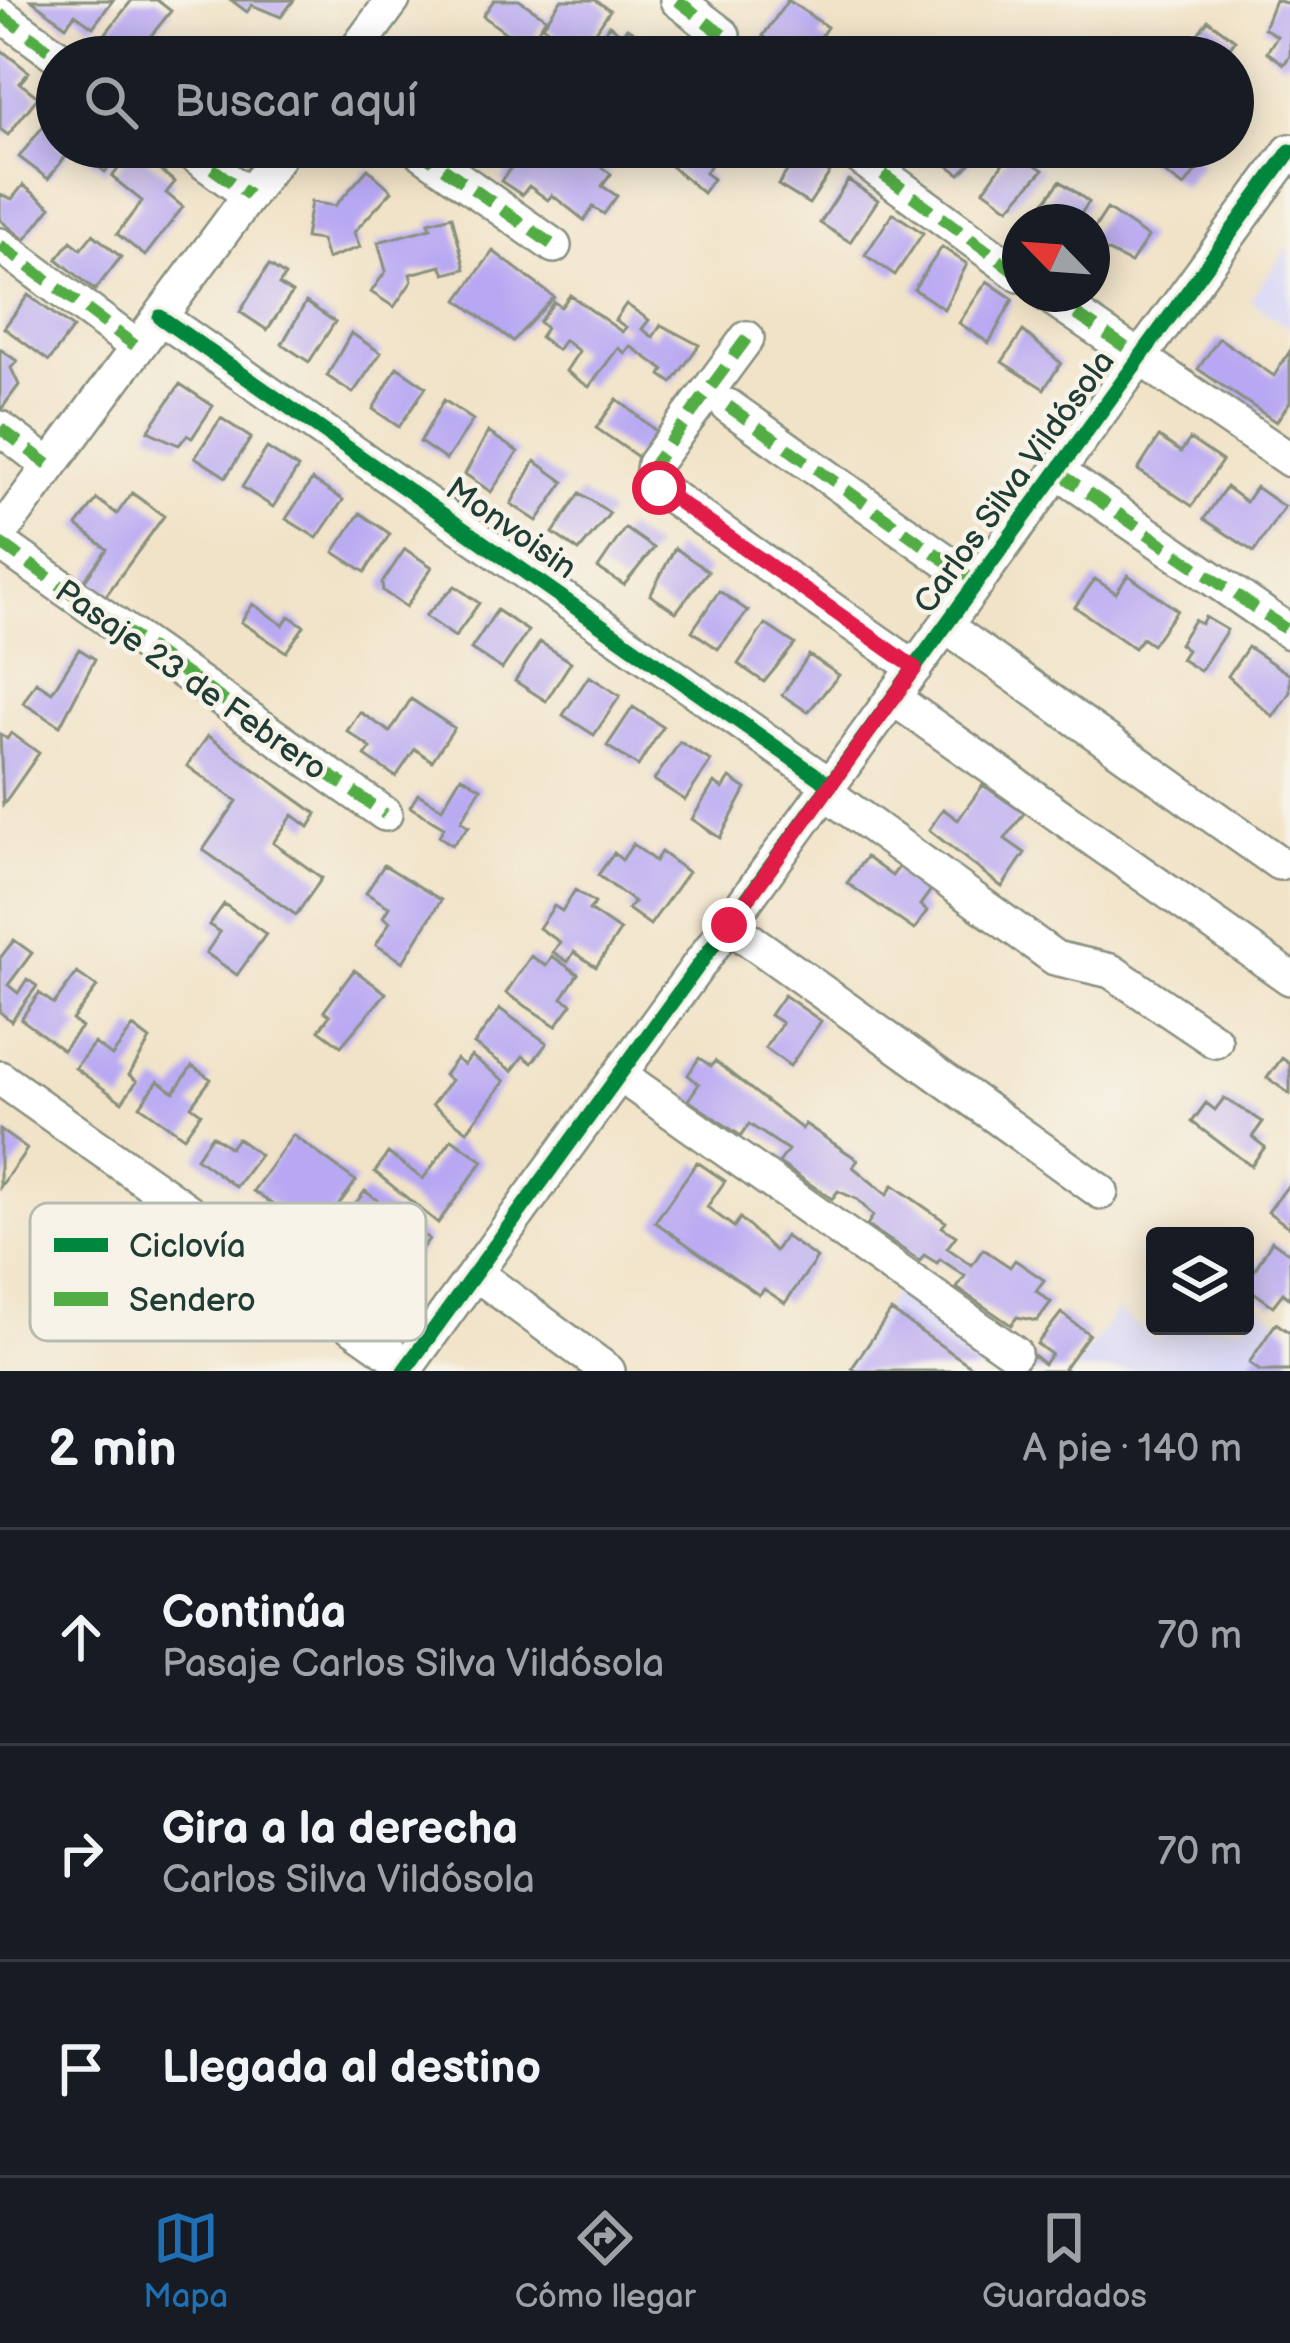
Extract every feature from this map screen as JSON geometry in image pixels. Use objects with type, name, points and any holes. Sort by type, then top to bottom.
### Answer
[{"type":"street","points":[[366,36],[393,0]]},
{"type":"street","points":[[677,0],[723,35]]},
{"type":"street","points":[[0,14],[36,40]]},
{"type":"street","points":[[212,168],[249,195]]},
{"type":"street","points":[[0,533],[269,168]]},
{"type":"street","points":[[444,168],[554,246]]},
{"type":"street","points":[[874,168],[1002,262]]},
{"type":"street","name":"Carlos Silva Vildósola","points":[[406,1369],[1140,357],[1285,169]]},
{"type":"street","points":[[0,245],[137,347]]},
{"type":"street","points":[[1073,312],[1290,460]]},
{"type":"street","name":"Monvoisin","points":[[160,317],[827,789],[1055,958],[1111,971],[1214,1041]]},
{"type":"street","points":[[747,338],[654,464],[652,476],[659,488],[915,668]]},
{"type":"street","points":[[728,406],[977,584]]},
{"type":"street","points":[[0,428],[50,466]]},
{"type":"street","points":[[1058,472],[1290,632]]},
{"type":"street","name":"Pasaje 23 de Febrero","points":[[0,543],[385,814]]},
{"type":"street","points":[[946,626],[1279,862]]},
{"type":"street","points":[[893,698],[1290,978]]},
{"type":"street","points":[[729,925],[1101,1192]]},
{"type":"street","points":[[620,1075],[1014,1353]]},
{"type":"street","points":[[0,1078],[174,1203]]},
{"type":"street","points":[[476,1273],[608,1371]]},
{"type":"street","points":[[367,1341],[406,1369]]},
{"type":"shaded area","points":[[1290,244],[1290,329],[1250,300]]},
{"type":"shaded area","points":[[896,1290],[1011,1371],[843,1371]]},
{"type":"shaded area","points":[[1254,1302],[1290,1328],[1290,1371],[1074,1371],[1117,1310],[1157,1341],[1162,1335],[1254,1335]]},
{"type":"building","points":[[31,0],[113,0],[93,27],[75,14],[66,26]]},
{"type":"building","points":[[132,0],[157,0],[171,11],[151,36],[106,33]]},
{"type":"building","points":[[231,0],[294,0],[281,17],[252,5],[247,12]]},
{"type":"building","points":[[494,0],[519,0],[546,18],[534,36],[510,36],[483,16]]},
{"type":"building","points":[[561,0],[595,0],[610,10],[593,36],[558,36],[543,26]]},
{"type":"building","points":[[788,0],[827,27],[821,36],[763,36]]},
{"type":"building","points":[[1275,0],[1290,4],[1290,56],[1284,64],[1267,52],[1277,36],[1264,28]]},
{"type":"building","points":[[1208,20],[1230,36],[1196,36]]},
{"type":"building","points":[[609,25],[622,34],[627,28],[640,36],[601,36]]},
{"type":"building","points":[[0,49],[29,72],[20,83],[36,100],[8,135],[0,129]]},
{"type":"building","points":[[36,135],[36,168],[57,168],[48,179],[19,157]]},
{"type":"building","points":[[119,168],[157,168],[175,182],[166,193],[183,207],[145,256],[117,234],[142,201],[112,177]]},
{"type":"building","points":[[511,168],[603,168],[611,174],[602,186],[617,196],[604,214],[593,207],[584,220],[552,195],[548,200],[529,186],[522,195],[501,181]]},
{"type":"building","points":[[673,168],[708,168],[705,173],[713,179],[703,193]]},
{"type":"building","points":[[789,168],[833,168],[809,204],[778,185]]},
{"type":"building","points":[[1000,168],[1043,170],[1013,204],[1003,204],[984,190]]},
{"type":"building","points":[[1158,168],[1198,168],[1184,187]]},
{"type":"building","points":[[368,169],[392,191],[354,232],[360,247],[327,259],[321,240],[305,238],[311,202],[335,206]]},
{"type":"building","points":[[848,180],[878,200],[850,242],[820,223]]},
{"type":"building","points":[[1060,181],[1089,202],[1088,204],[1043,204]]},
{"type":"building","points":[[23,185],[51,207],[25,240],[0,220],[0,194],[12,199]]},
{"type":"building","points":[[1110,211],[1148,237],[1131,263],[1110,253]]},
{"type":"building","points":[[893,213],[923,233],[895,275],[865,255]]},
{"type":"building","points":[[452,216],[465,269],[445,274],[441,266],[410,274],[412,281],[394,307],[371,292],[386,271],[378,242],[431,228],[429,222]]},
{"type":"building","points":[[93,234],[121,257],[95,290],[57,259],[71,241],[81,249]]},
{"type":"building","points":[[942,247],[967,264],[944,309],[914,289]]},
{"type":"building","points":[[493,251],[554,297],[513,341],[458,300]]},
{"type":"building","points":[[269,265],[285,276],[279,285],[292,293],[267,330],[240,312]]},
{"type":"building","points":[[987,281],[1002,291],[1002,312],[1006,312],[989,343],[959,323]]},
{"type":"building","points":[[28,295],[73,328],[49,361],[4,328]]},
{"type":"building","points":[[570,295],[622,332],[626,327],[615,320],[626,304],[649,320],[642,329],[653,337],[661,325],[699,345],[672,383],[661,375],[664,370],[630,346],[625,353],[618,348],[589,387],[566,371],[579,351],[564,340],[557,350],[540,337],[546,328],[539,322],[554,302],[561,307]]},
{"type":"building","points":[[306,302],[335,322],[309,362],[282,344]]},
{"type":"building","points":[[1023,331],[1061,363],[1044,389],[1002,362]]},
{"type":"building","points":[[351,333],[381,353],[353,393],[327,376]]},
{"type":"building","points":[[1219,338],[1274,376],[1290,351],[1290,402],[1276,422],[1198,369]]},
{"type":"building","points":[[0,349],[17,361],[11,368],[19,385],[0,411]]},
{"type":"building","points":[[397,367],[426,387],[399,427],[373,409]]},
{"type":"building","points":[[180,384],[213,406],[192,438],[187,435],[179,445],[148,431]]},
{"type":"building","points":[[617,399],[656,431],[638,457],[596,428]]},
{"type":"building","points":[[444,400],[473,420],[446,460],[420,442]]},
{"type":"building","points":[[221,418],[251,438],[226,477],[195,457]]},
{"type":"building","points":[[488,432],[518,452],[491,492],[465,474]]},
{"type":"building","points":[[1159,437],[1181,452],[1190,439],[1222,461],[1192,506],[1138,470]]},
{"type":"building","points":[[267,448],[298,468],[273,507],[242,487]]},
{"type":"building","points":[[535,461],[564,482],[537,521],[511,504]]},
{"type":"building","points":[[312,480],[343,500],[317,538],[286,519]]},
{"type":"building","points":[[1226,487],[1246,502],[1256,487],[1284,507],[1254,552],[1204,519]]},
{"type":"building","points":[[132,493],[164,516],[105,597],[84,581],[107,549],[77,526],[97,499],[117,514]]},
{"type":"building","points":[[580,493],[610,513],[579,551],[553,533]]},
{"type":"building","points":[[360,513],[390,534],[365,572],[334,552]]},
{"type":"building","points":[[625,528],[654,548],[624,585],[598,568]]},
{"type":"building","points":[[675,548],[708,571],[676,612],[650,595]]},
{"type":"building","points":[[405,549],[432,567],[406,607],[383,591],[382,583]]},
{"type":"building","points":[[1128,575],[1177,610],[1152,645],[1142,638],[1134,648],[1075,607],[1095,579],[1116,593]]},
{"type":"building","points":[[455,586],[479,603],[455,637],[425,616]]},
{"type":"building","points":[[719,591],[748,611],[718,649],[692,631]]},
{"type":"building","points":[[253,604],[283,625],[289,616],[304,626],[286,652],[241,622]]},
{"type":"building","points":[[497,610],[528,631],[502,669],[471,649]]},
{"type":"building","points":[[1205,617],[1227,630],[1200,671],[1181,659],[1187,650],[1179,644],[1194,620],[1201,624]]},
{"type":"building","points":[[765,624],[795,644],[764,682],[738,664]]},
{"type":"building","points":[[540,642],[571,662],[546,701],[515,681]]},
{"type":"building","points":[[1248,647],[1290,675],[1290,692],[1273,717],[1228,676]]},
{"type":"building","points":[[79,649],[95,659],[60,726],[23,703],[36,682],[52,692]]},
{"type":"building","points":[[809,655],[839,675],[808,712],[782,695]]},
{"type":"building","points":[[589,676],[620,696],[594,735],[563,715]]},
{"type":"building","points":[[411,699],[454,728],[432,761],[415,749],[396,777],[365,756],[371,748],[347,731],[360,712],[390,732]]},
{"type":"building","points":[[633,707],[663,727],[638,766],[607,746]]},
{"type":"building","points":[[11,733],[39,753],[3,805],[0,734],[7,739]]},
{"type":"building","points":[[208,736],[317,814],[309,827],[293,815],[273,843],[322,878],[296,915],[203,850],[237,801],[187,766]]},
{"type":"building","points":[[680,742],[711,761],[685,800],[654,780]]},
{"type":"building","points":[[461,776],[481,788],[461,821],[469,826],[452,845],[439,836],[444,827],[410,807],[418,794],[442,808]]},
{"type":"building","points":[[730,778],[746,789],[720,838],[692,819],[714,783],[723,789]]},
{"type":"building","points":[[983,785],[1024,813],[1005,839],[1025,853],[1002,887],[929,830],[943,809],[958,820]]},
{"type":"building","points":[[633,844],[655,861],[661,852],[688,872],[650,925],[628,909],[634,902],[598,875],[614,853],[622,860]]},
{"type":"building","points":[[866,857],[892,876],[901,864],[933,887],[920,905],[927,911],[914,930],[847,883]]},
{"type":"building","points":[[384,865],[441,900],[403,962],[376,945],[390,922],[383,917],[389,907],[366,893]]},
{"type":"building","points":[[575,890],[595,903],[589,910],[620,931],[596,967],[574,952],[568,962],[553,952],[560,942],[539,928],[554,906],[562,911]]},
{"type":"building","points":[[224,904],[266,934],[237,975],[206,953],[220,932],[209,925]]},
{"type":"building","points":[[14,940],[32,953],[8,985],[18,993],[27,979],[37,986],[11,1021],[0,1012],[0,958]]},
{"type":"building","points":[[531,956],[546,966],[552,956],[578,974],[562,998],[572,1004],[556,1026],[506,993]]},
{"type":"building","points":[[354,970],[386,993],[341,1046],[319,1030],[330,1015],[324,1011]]},
{"type":"building","points":[[77,973],[97,987],[72,1020],[81,1027],[63,1050],[21,1019],[39,993],[54,1004]]},
{"type":"building","points":[[784,995],[821,1021],[790,1066],[765,1048],[782,1023],[770,1015]]},
{"type":"building","points":[[500,1009],[547,1043],[532,1063],[523,1056],[512,1071],[474,1044]]},
{"type":"building","points":[[133,1027],[150,1040],[129,1075],[137,1081],[122,1102],[75,1068],[94,1043],[112,1056]]},
{"type":"building","points":[[471,1056],[505,1081],[467,1131],[432,1105],[451,1080],[444,1075],[456,1059],[464,1065]]},
{"type":"building","points":[[699,1058],[711,1066],[715,1061],[802,1129],[805,1124],[858,1160],[853,1167],[887,1195],[893,1185],[946,1222],[942,1227],[956,1236],[947,1248],[972,1265],[983,1249],[1010,1267],[1015,1260],[1044,1280],[1036,1291],[1051,1302],[1037,1321],[1017,1317],[1011,1325],[957,1288],[965,1276],[940,1259],[937,1263],[924,1255],[920,1261],[867,1225],[873,1216],[858,1200],[838,1191],[832,1199],[779,1163],[788,1150],[749,1124],[741,1136],[688,1100],[699,1084],[688,1075]]},
{"type":"building","points":[[1282,1058],[1290,1064],[1290,1094],[1267,1078]]},
{"type":"building","points":[[192,1066],[211,1079],[191,1106],[201,1113],[184,1137],[140,1106],[158,1081],[174,1092]]},
{"type":"building","points":[[1224,1098],[1263,1122],[1252,1137],[1265,1147],[1251,1166],[1192,1122],[1206,1103],[1215,1110]]},
{"type":"building","points":[[0,1130],[27,1149],[0,1187]]},
{"type":"building","points":[[212,1135],[230,1148],[237,1138],[260,1155],[236,1187],[196,1158]]},
{"type":"building","points":[[293,1135],[356,1181],[340,1203],[272,1203],[253,1191]]},
{"type":"building","points":[[452,1139],[483,1161],[438,1223],[426,1213],[426,1203],[413,1203],[375,1172],[388,1153],[423,1179]]},
{"type":"building","points":[[697,1162],[725,1181],[707,1207],[734,1227],[740,1218],[775,1251],[785,1236],[817,1258],[785,1303],[764,1289],[759,1295],[655,1222]]},
{"type":"building","points":[[1290,1183],[1290,1228],[1268,1212]]},
{"type":"building","points":[[365,1191],[381,1203],[356,1203]]},
{"type":"building","points":[[1272,1241],[1290,1254],[1290,1299],[1283,1293],[1273,1306],[1254,1292],[1254,1271]]},
{"type":"building","points":[[891,1311],[978,1371],[856,1371],[852,1368]]},
{"type":"building","points":[[1061,1313],[1089,1334],[1064,1368],[1068,1371],[1029,1371],[1023,1367],[1033,1355],[1044,1364],[1051,1354],[1037,1344]]},
{"type":"building","points":[[1276,1323],[1290,1333],[1290,1371],[1260,1371],[1249,1363]]},
{"type":"marked path","points":[[677,0],[723,35]]},
{"type":"marked path","points":[[0,14],[36,40]]},
{"type":"marked path","points":[[212,168],[249,195]]},
{"type":"marked path","points":[[444,168],[554,246]]},
{"type":"marked path","points":[[874,168],[1002,262]]},
{"type":"marked path","points":[[0,245],[137,347]]},
{"type":"marked path","points":[[1073,312],[1140,357]]},
{"type":"marked path","points":[[747,338],[654,464],[652,476],[659,488],[915,668]]},
{"type":"marked path","points":[[728,406],[977,583]]},
{"type":"marked path","points":[[0,428],[50,466]]},
{"type":"marked path","points":[[1058,472],[1290,632]]},
{"type":"marked path","points":[[0,543],[385,814]]},
{"type":"cycle path","points":[[426,1341],[1290,151]]},
{"type":"cycle path","points":[[160,317],[830,785]]},
{"type":"cycle path","points":[[404,1371],[426,1341]]},
{"type":"route","points":[[659,488],[915,668],[729,925]]}]
